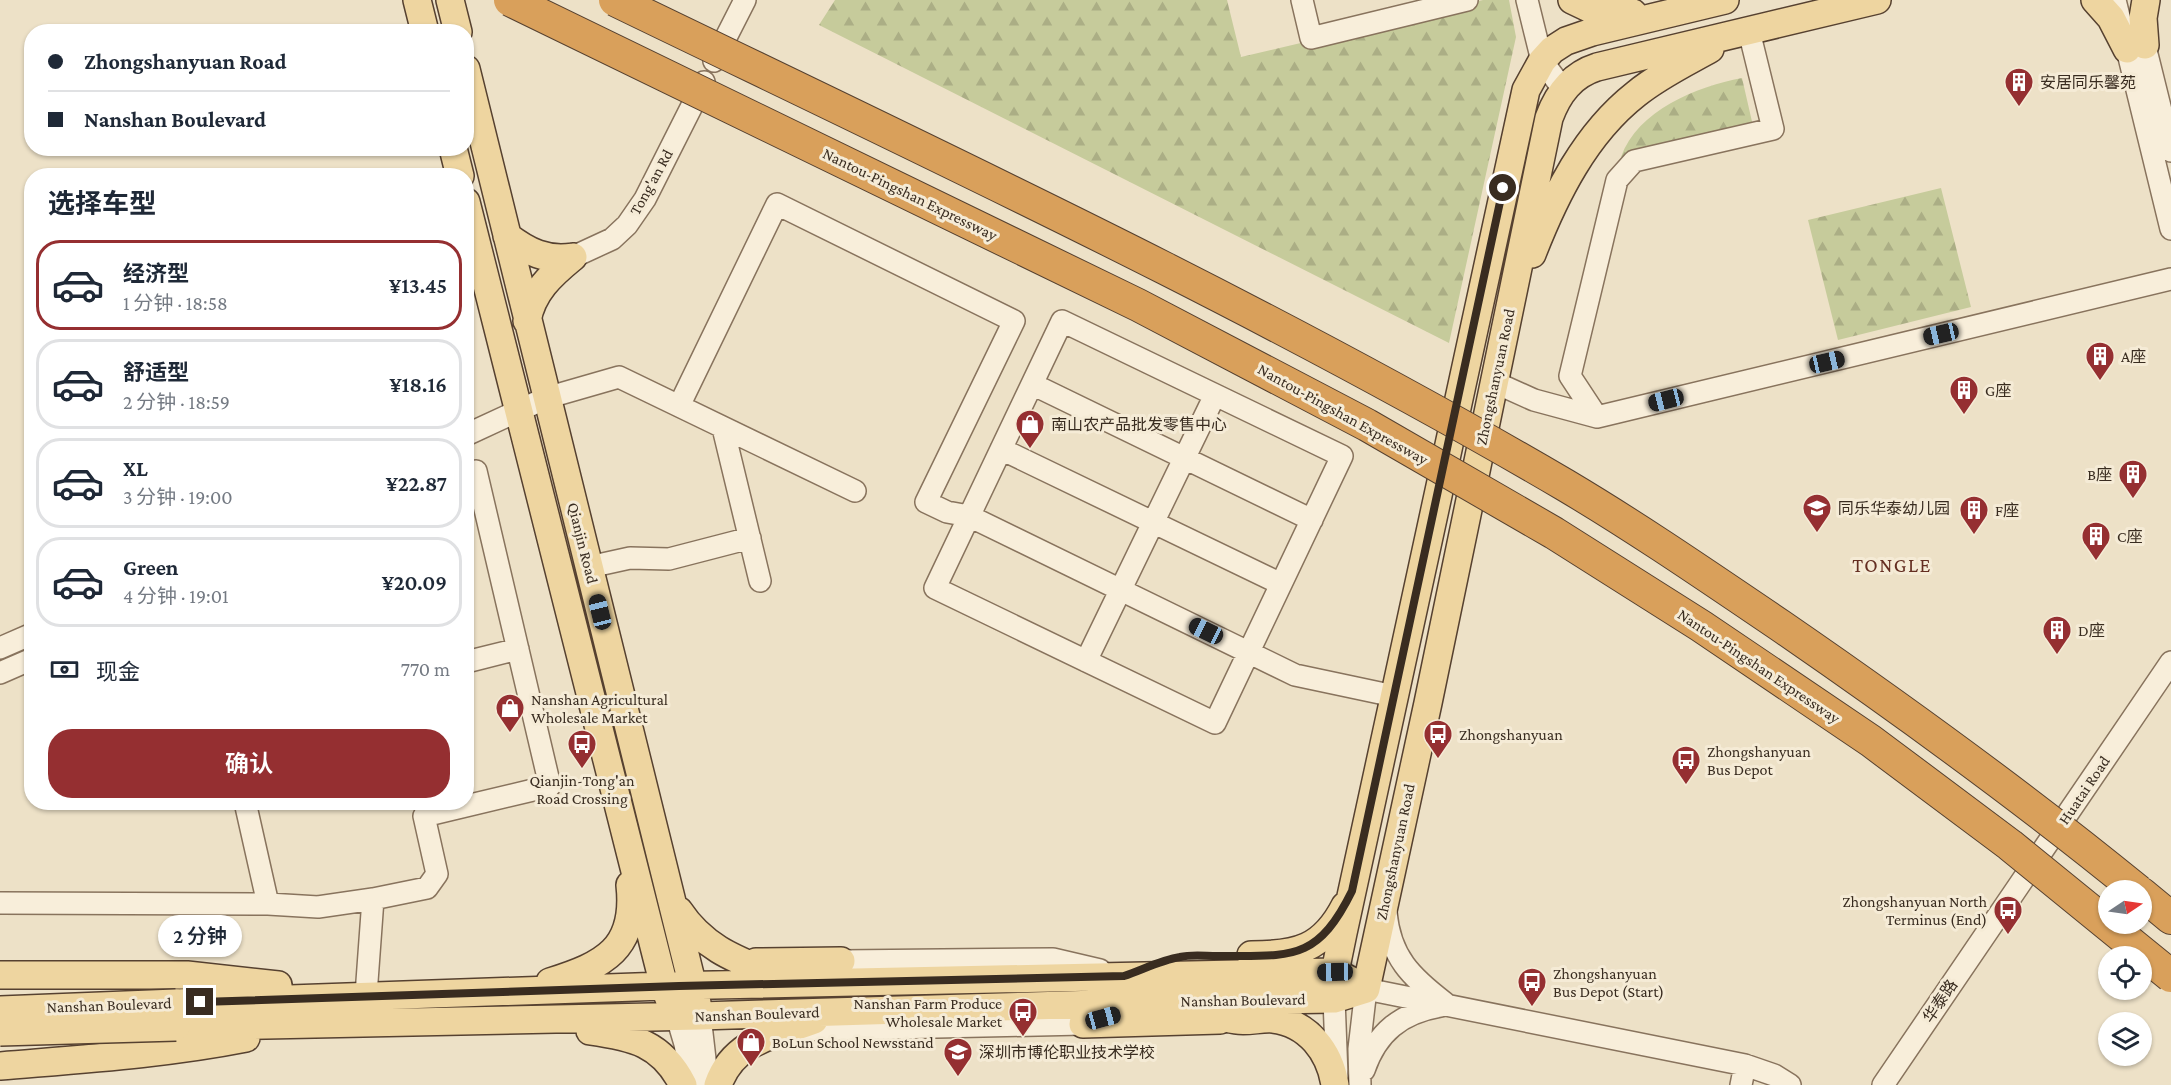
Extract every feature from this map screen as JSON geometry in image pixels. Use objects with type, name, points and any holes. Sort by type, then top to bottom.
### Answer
[{"type":"highway","name":"Nantou-Pingshan Expressway","points":[[510,0],[1138,305],[1367,425],[1554,533],[1701,626],[1871,741],[2010,845],[2171,976]]},
{"type":"highway","points":[[615,0],[1158,265],[1390,385],[1570,488],[1725,588],[1860,681],[1983,769],[2124,880]]},
{"type":"highway","points":[[2152,902],[2171,918]]},
{"type":"main road","points":[[417,0],[423,24]]},
{"type":"main road","points":[[450,0],[456,24]]},
{"type":"main road","points":[[1572,0],[1593,10],[1610,13],[1671,13]]},
{"type":"main road","name":"Zhongshanyuan Road","points":[[1334,999],[1335,972],[1352,891],[1526,90],[1542,61],[1566,40],[1725,0]]},
{"type":"main road","name":"Zhongshanyuan Road","points":[[1366,989],[1428,703],[1549,118],[1554,104],[1563,89],[1585,71],[1877,0]]},
{"type":"main road","points":[[2095,0],[2136,47]]},
{"type":"main road","points":[[2136,47],[2146,0]]},
{"type":"main road","points":[[1505,328],[1534,249],[1555,203],[1581,154],[1597,132],[1618,109],[1637,93],[1742,32]]},
{"type":"main road","name":"Qianjin Road","points":[[474,102],[694,986],[688,1017]]},
{"type":"main road","name":"Qianjin Road","points":[[474,235],[664,986],[688,1017]]},
{"type":"main road","points":[[507,236],[524,249],[542,256],[561,259],[573,257]]},
{"type":"main road","points":[[527,321],[530,308],[547,279],[573,257]]},
{"type":"main road","points":[[510,991],[551,982],[578,972],[612,954],[622,941],[629,922],[631,895],[625,833]]},
{"type":"main road","points":[[1053,959],[1283,955],[1301,951],[1314,943],[1339,917],[1352,891]]},
{"type":"main road","points":[[673,901],[698,936],[711,946],[795,984]]},
{"type":"main road","points":[[1283,955],[1335,972]]},
{"type":"main road","points":[[1124,976],[1181,956]]},
{"type":"main road","points":[[740,960],[756,962],[841,961]]},
{"type":"main road","name":"Nanshan Boulevard","points":[[0,1032],[366,995],[664,986],[1335,972],[1366,989]]},
{"type":"main road","points":[[0,975],[187,975],[366,995]]},
{"type":"main road","name":"Nanshan Boulevard","points":[[0,1010],[176,1015],[319,1024],[688,1017],[1334,999],[1366,989]]},
{"type":"main road","points":[[1163,1002],[1237,1020]]},
{"type":"main road","points":[[718,1085],[733,1058],[745,1047],[837,1012]]},
{"type":"main road","points":[[1083,1024],[1273,1019],[1290,1023],[1314,1039],[1326,1055],[1336,1085]]},
{"type":"main road","points":[[518,1020],[635,1039],[663,1055],[676,1071],[683,1085]]},
{"type":"main road","points":[[0,1066],[149,1054],[319,1024]]},
{"type":"street","points":[[714,62],[745,0]]},
{"type":"street","points":[[1302,0],[1311,38],[1467,0]]},
{"type":"street","points":[[1527,0],[1542,61],[1563,89]]},
{"type":"street","points":[[2115,0],[2136,47],[2170,147]]},
{"type":"street","points":[[2134,0],[2136,47],[2171,230]]},
{"type":"street","points":[[1597,417],[1570,376],[1617,180],[1634,161],[1773,129],[1742,32]]},
{"type":"street","name":"Tong'an Rd","points":[[573,257],[612,239],[627,225],[645,199],[704,82]]},
{"type":"street","points":[[679,406],[777,204],[1014,321],[926,502],[947,512],[969,516],[1295,675],[1394,696]]},
{"type":"street","points":[[1494,382],[1534,400],[1597,417],[2171,279]]},
{"type":"street","points":[[1062,321],[1215,395],[1342,456],[1215,723],[934,588],[1062,321]]},
{"type":"street","points":[[474,431],[546,398],[619,377],[855,491]]},
{"type":"street","points":[[1032,384],[1312,520]]},
{"type":"street","points":[[1086,661],[1215,395]]},
{"type":"street","points":[[723,428],[760,581]]},
{"type":"street","points":[[1001,449],[1281,584]]},
{"type":"street","points":[[474,472],[476,471],[550,786],[474,804]]},
{"type":"street","points":[[589,567],[630,558],[669,559],[750,538]]},
{"type":"street","points":[[0,648],[24,638]]},
{"type":"street","points":[[474,660],[518,649]]},
{"type":"street","points":[[0,673],[24,662]]},
{"type":"street","name":"Huatai Road","points":[[1883,1085],[2171,662]]},
{"type":"street","points":[[247,810],[268,904]]},
{"type":"street","points":[[0,903],[268,904],[318,907],[374,899],[427,888],[437,874],[424,816],[449,810]]},
{"type":"street","points":[[1385,897],[1387,927],[1392,945],[1401,963],[1421,984],[1448,1005]]},
{"type":"street","points":[[366,995],[374,899]]},
{"type":"street","points":[[795,984],[841,961],[1053,959],[1124,976]]},
{"type":"street","points":[[1361,1085],[1359,1049],[1366,989],[1448,1005],[1743,1075],[1774,1076],[1791,1085]]},
{"type":"street","points":[[1334,999],[1336,1085]]},
{"type":"street","points":[[748,1015],[788,1030],[1083,1024],[1163,1002]]},
{"type":"street","points":[[1361,1085],[1370,1053],[1381,1036],[1413,1014],[1448,1005]]},
{"type":"street","points":[[688,1017],[685,1044],[692,1085]]},
{"type":"street","points":[[688,1017],[708,1085]]},
{"type":"green space","points":[[835,0],[1227,0],[1241,57],[1483,0],[1509,0],[1516,37],[1449,343],[819,25]]},
{"type":"green space","points":[[1742,78],[1753,126],[1621,157],[1629,140],[1641,126],[1671,103],[1706,88]]},
{"type":"green space","points":[[1941,188],[1971,307],[1838,340],[1808,220]]},
{"type":"place","name":"安居同乐馨苑","points":[[2019,108]]},
{"type":"place","name":"A座","points":[[2100,382]]},
{"type":"place","name":"G座","points":[[1964,416]]},
{"type":"place","name":"南山农产品批发零售中心","points":[[1030,450]]},
{"type":"place","name":"B座","points":[[2133,500]]},
{"type":"place","name":"同乐华泰幼儿园","points":[[1817,534]]},
{"type":"place","name":"F座","points":[[1974,536]]},
{"type":"place","name":"C座","points":[[2096,562]]},
{"type":"place","name":"D座","points":[[2057,656]]},
{"type":"place","name":"Nanshan Agricultural Wholesale Market","points":[[510,734]]},
{"type":"place","name":"Zhongshanyuan","points":[[1438,760]]},
{"type":"place","name":"Qianjin-Tong'an Road Crossing","points":[[582,770]]},
{"type":"place","name":"Zhongshanyuan Bus Depot","points":[[1686,786]]},
{"type":"place","name":"Zhongshanyuan North Terminus (End)","points":[[2008,936]]},
{"type":"place","name":"Zhongshanyuan Bus Depot (Start)","points":[[1532,1008]]},
{"type":"place","name":"Nanshan Farm Produce Wholesale Market","points":[[1023,1038]]},
{"type":"place","name":"BoLun School Newsstand","points":[[751,1068]]},
{"type":"place","name":"深圳市博伦职业技术学校","points":[[958,1078]]},
{"type":"district","name":"TONGLE","points":[[1892,565]]},
{"type":"route","points":[[200,1002],[679,986],[1124,976],[1181,956],[1283,955],[1301,951],[1314,943],[1339,917],[1352,891],[1503,188]]}]
